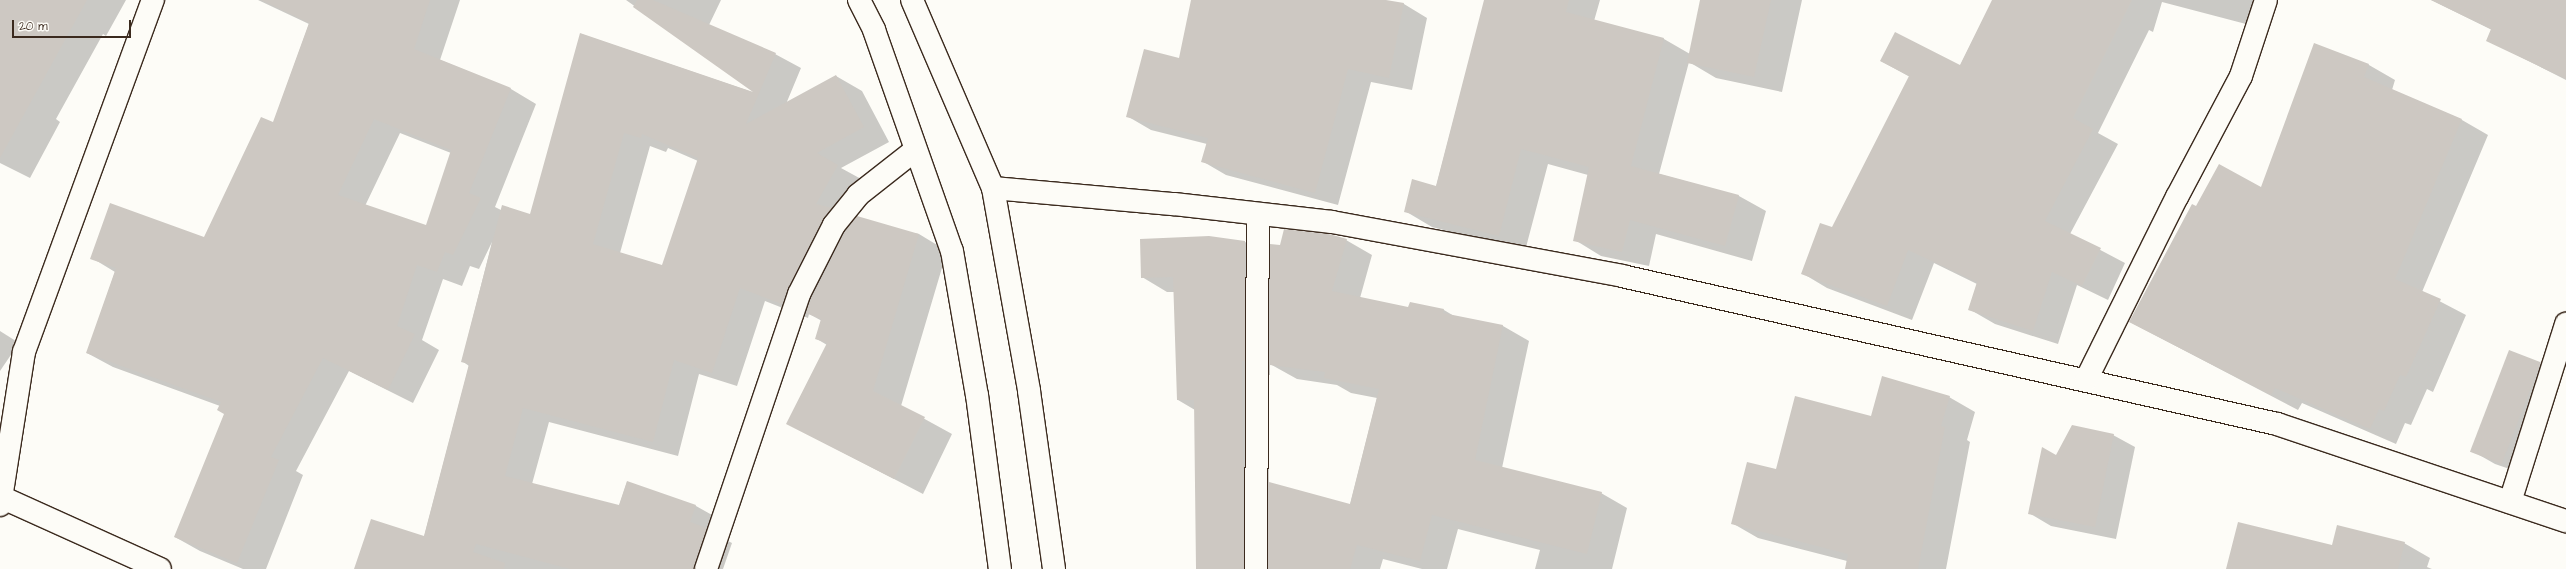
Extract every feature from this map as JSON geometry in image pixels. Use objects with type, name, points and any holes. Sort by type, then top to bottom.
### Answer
[{"type":"street","points":[[153,0],[24,352],[1,501],[160,569]]},
{"type":"street","points":[[859,0],[874,30],[914,151],[952,251],[977,395],[1000,569]]},
{"type":"street","points":[[912,0],[993,188],[1029,391],[1054,569]]},
{"type":"street","points":[[2086,380],[2177,197],[2241,76],[2266,0]]},
{"type":"street","points":[[706,569],[799,294],[834,225],[858,195],[914,151]]},
{"type":"street","points":[[993,188],[1332,222],[1622,276],[2277,424],[2566,521]]},
{"type":"street","points":[[1256,569],[1258,214]]},
{"type":"street","points":[[2510,502],[2566,324]]},
{"type":"building","points":[[0,0],[87,0],[0,158]]},
{"type":"building","points":[[261,0],[430,0],[414,49],[511,88],[469,193],[481,198],[453,255],[445,252],[437,272],[417,265],[397,326],[415,334],[388,390],[323,358],[271,457],[279,460],[237,563],[174,537],[224,414],[217,410],[221,402],[86,353],[116,268],[90,259],[110,203],[204,237],[261,117],[273,122],[309,23]],"holes":[[[374,119],[451,150],[426,225],[338,195]]]},
{"type":"building","points":[[637,0],[653,0],[776,53],[746,124],[836,75],[864,127],[817,153],[838,165],[816,204],[832,208],[823,219],[788,288],[782,304],[740,288],[712,373],[674,360],[653,442],[523,408],[505,476],[619,505],[627,481],[696,505],[690,522],[707,528],[694,569],[570,569],[476,544],[473,552],[505,563],[504,569],[354,569],[371,519],[424,536],[469,364],[461,362],[502,205],[530,214],[580,33],[753,92],[633,7]],"holes":[[[624,133],[641,138],[642,134],[698,158],[662,265],[593,244]]]},
{"type":"building","points":[[1191,0],[1386,0],[1404,3],[1389,78],[1348,69],[1315,193],[1201,162],[1208,138],[1126,117],[1144,49],[1179,58]]},
{"type":"building","points":[[1484,0],[1569,0],[1566,12],[1664,38],[1631,166],[1739,195],[1725,246],[1630,220],[1622,252],[1573,241],[1589,167],[1521,149],[1499,236],[1404,212],[1412,179],[1436,186]]},
{"type":"building","points":[[1700,0],[1771,0],[1754,77],[1687,63]]},
{"type":"building","points":[[1992,0],[2132,0],[2073,118],[2093,129],[2045,221],[2101,248],[2082,286],[2052,272],[2033,331],[1968,310],[1977,282],[1908,250],[1887,306],[1801,274],[1820,223],[1832,227],[1909,76],[1880,61],[1895,32],[1960,65]]},
{"type":"building","points":[[2431,0],[2566,0],[2566,79],[2486,41],[2491,29]]},
{"type":"building","points":[[2314,43],[2369,64],[2364,77],[2462,119],[2395,279],[2441,299],[2406,377],[2400,375],[2384,411],[2379,409],[2370,429],[2275,388],[2271,395],[2129,322],[2192,204],[2196,206],[2219,164],[2261,187]]},
{"type":"building","points":[[857,216],[919,234],[873,391],[925,417],[894,479],[786,424],[827,343],[815,339],[821,319],[806,313],[811,299],[845,232]]},
{"type":"building","points":[[1284,229],[1329,234],[1347,239],[1332,291],[1408,307],[1410,302],[1444,309],[1443,313],[1503,325],[1475,460],[1602,492],[1587,554],[1432,515],[1420,561],[1357,545],[1350,569],[1268,569],[1269,482],[1350,504],[1379,389],[1324,378],[1325,372],[1270,365],[1270,244],[1280,245]]},
{"type":"building","points":[[1209,236],[1245,241],[1245,361],[1242,361],[1244,569],[1196,569],[1194,400],[1177,400],[1173,277],[1141,278],[1140,239]]},
{"type":"building","points":[[2509,350],[2541,362],[2502,464],[2470,452]]},
{"type":"building","points":[[1882,376],[1950,396],[1941,426],[1945,427],[1918,569],[1845,569],[1848,554],[1731,524],[1747,462],[1776,469],[1795,396],[1871,416]]},
{"type":"building","points":[[2072,425],[2114,434],[2095,527],[2028,514],[2042,447],[2056,455]]},
{"type":"building","points":[[2238,522],[2332,545],[2337,525],[2405,542],[2398,569],[2226,569]]}]
